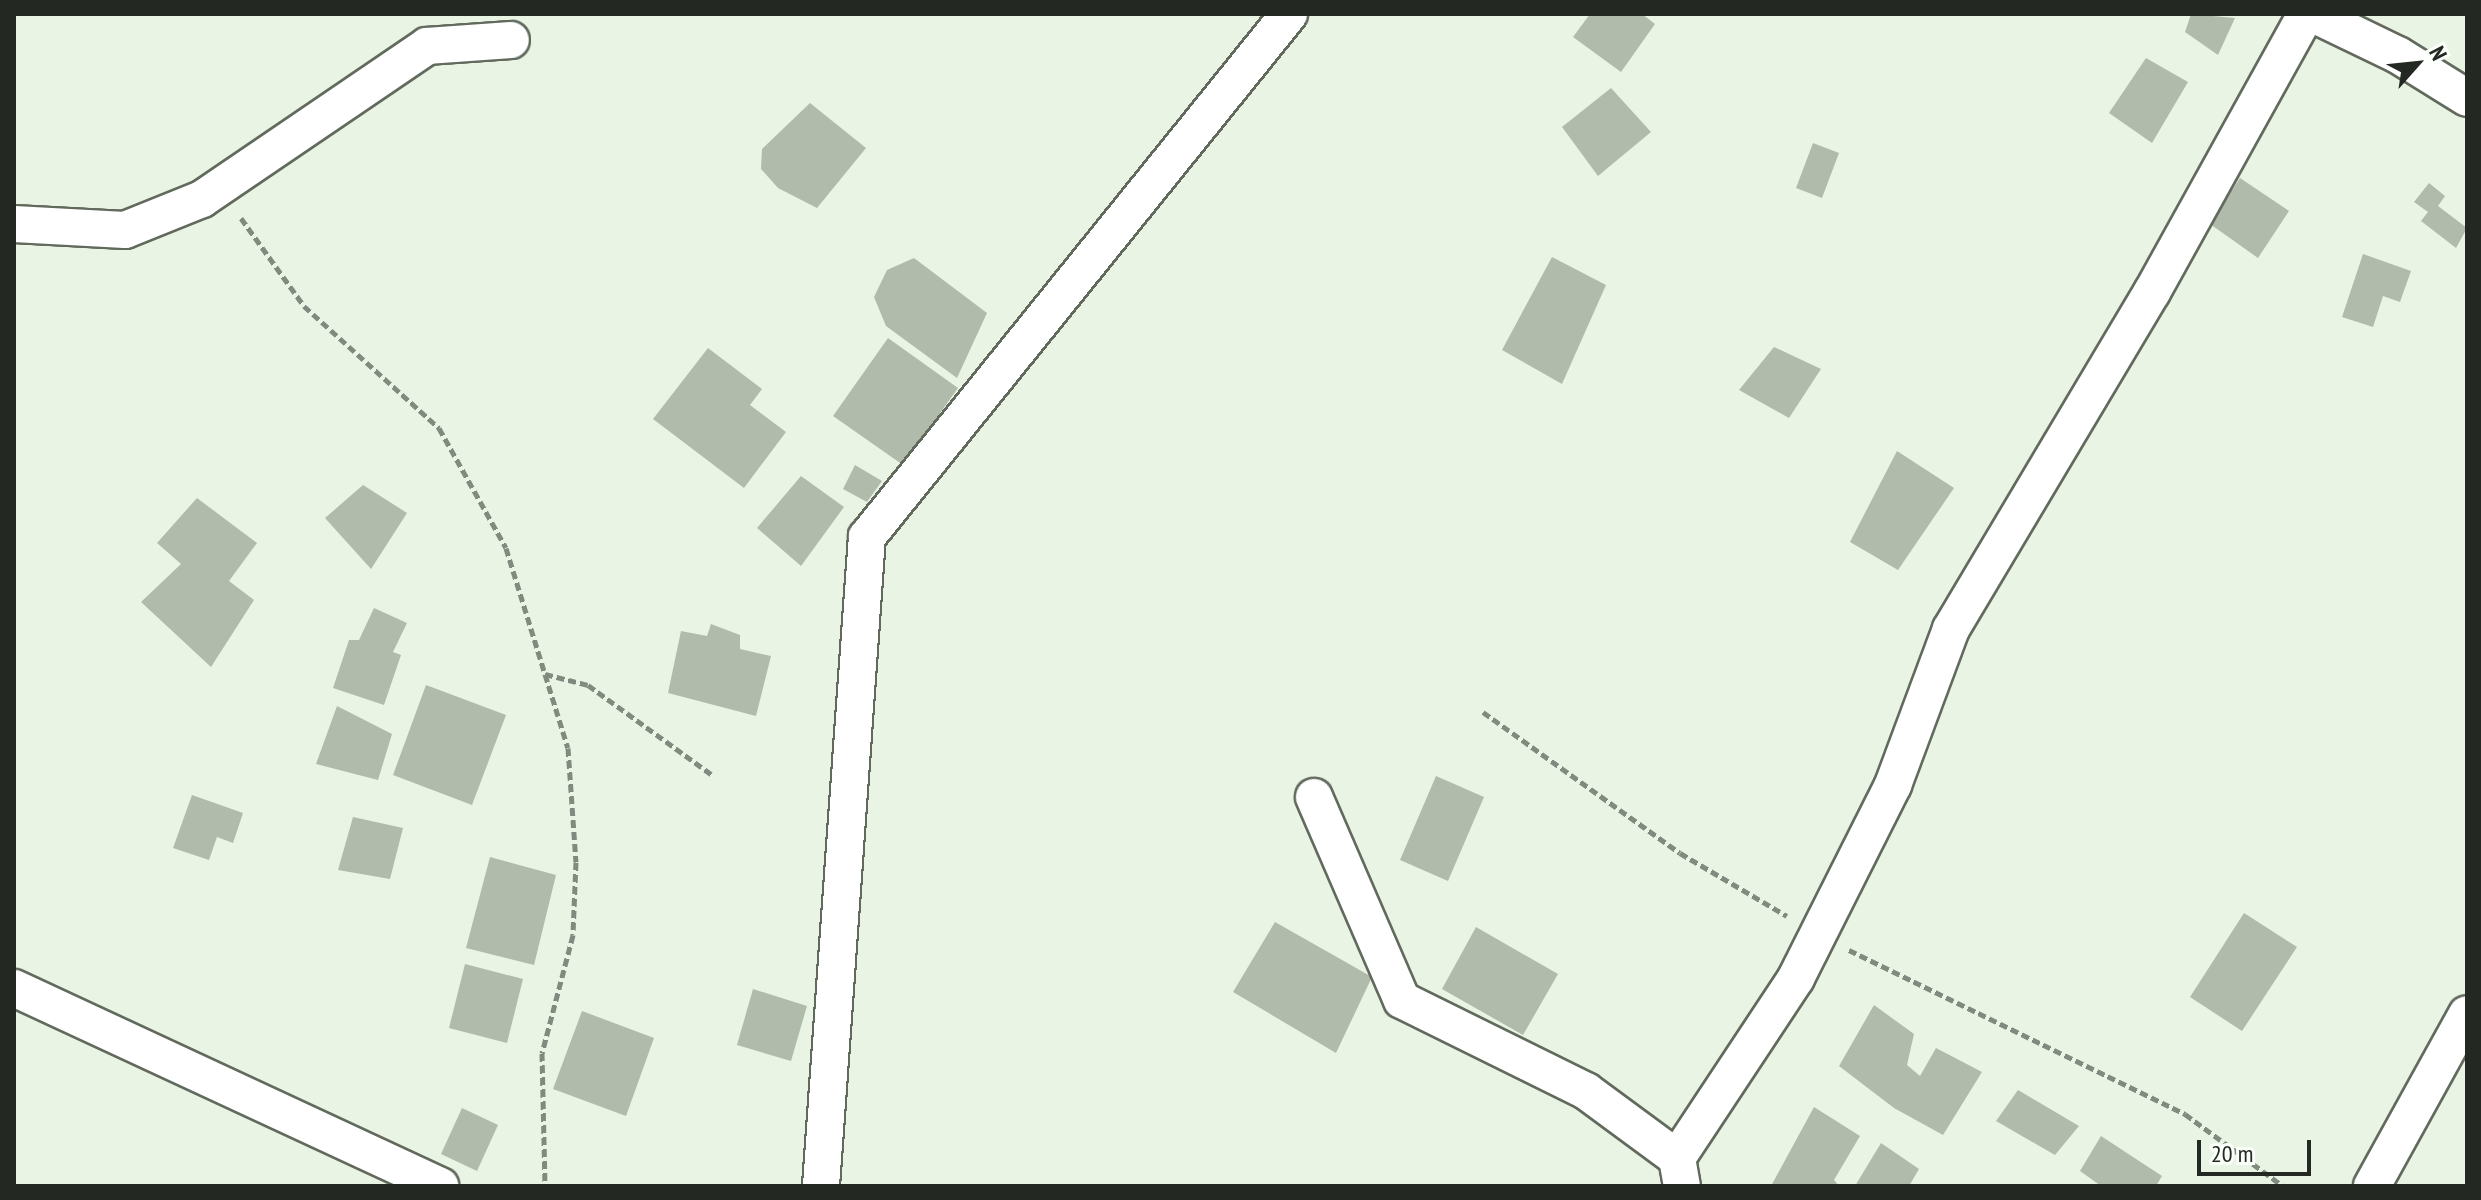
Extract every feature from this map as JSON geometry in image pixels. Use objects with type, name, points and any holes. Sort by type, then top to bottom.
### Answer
[{"type":"street","points":[[821,1186],[867,537],[1289,14]]},
{"type":"street","points":[[1314,797],[1402,1000],[1586,1091],[1680,1172],[1796,978],[1893,785],[1951,629],[2152,292],[2306,14]]},
{"type":"street","points":[[2313,14],[2398,55],[2467,98]]},
{"type":"street","points":[[14,224],[125,230],[222,186],[427,46],[511,40]]},
{"type":"street","points":[[14,988],[440,1186]]},
{"type":"street","points":[[2372,1186],[2467,1014]]},
{"type":"path","points":[[222,186],[304,306],[439,428],[506,548],[568,748],[576,862],[573,935],[542,1053],[545,1186]]},
{"type":"path","points":[[544,673],[588,685],[711,774]]},
{"type":"path","points":[[1483,712],[1680,853],[1818,935],[2185,1114],[2283,1186]]},
{"type":"building","points":[[1590,14],[1642,14],[1655,24],[1621,72],[1573,37]]},
{"type":"building","points":[[2191,14],[2235,18],[2218,55],[2185,32]]},
{"type":"building","points":[[2146,58],[2188,82],[2152,143],[2109,113]]},
{"type":"building","points":[[1611,88],[1651,132],[1598,176],[1562,127]]},
{"type":"building","points":[[810,103],[866,148],[817,208],[778,188],[761,169],[762,149]]},
{"type":"building","points":[[1813,143],[1839,153],[1822,198],[1796,188]]},
{"type":"building","points":[[2240,178],[2289,211],[2258,258],[2210,224]]},
{"type":"building","points":[[2429,183],[2445,196],[2438,206],[2467,228],[2456,248],[2421,221],[2428,212],[2414,202]]},
{"type":"building","points":[[2363,254],[2411,271],[2400,302],[2383,296],[2373,327],[2342,317]]},
{"type":"building","points":[[1552,257],[1606,285],[1562,384],[1502,350]]},
{"type":"building","points":[[914,258],[987,313],[957,378],[886,326],[874,297],[887,270]]},
{"type":"building","points":[[888,338],[958,388],[903,465],[833,416]]},
{"type":"building","points":[[1774,347],[1821,369],[1789,418],[1739,390]]},
{"type":"building","points":[[708,348],[762,389],[750,405],[786,432],[744,488],[653,419]]},
{"type":"building","points":[[1897,451],[1954,488],[1898,570],[1850,542]]},
{"type":"building","points":[[855,465],[882,481],[867,502],[843,489]]},
{"type":"building","points":[[801,476],[844,507],[801,566],[757,528]]},
{"type":"building","points":[[363,485],[407,513],[371,569],[325,518]]},
{"type":"building","points":[[197,498],[257,543],[229,581],[254,600],[211,667],[141,602],[181,564],[157,543]]},
{"type":"building","points":[[374,608],[407,623],[393,652],[401,655],[384,705],[333,688],[349,640],[359,640]]},
{"type":"building","points":[[711,624],[740,635],[740,649],[771,656],[756,716],[668,693],[681,631],[707,636]]},
{"type":"building","points":[[426,685],[506,715],[472,805],[393,775]]},
{"type":"building","points":[[337,706],[392,734],[378,780],[316,764]]},
{"type":"building","points":[[1436,776],[1484,797],[1448,881],[1400,860]]},
{"type":"building","points":[[192,795],[243,813],[233,843],[217,837],[209,860],[173,848]]},
{"type":"building","points":[[353,817],[403,828],[390,879],[338,870]]},
{"type":"building","points":[[490,857],[556,875],[534,965],[466,948]]},
{"type":"building","points":[[2244,913],[2297,947],[2242,1031],[2190,997]]},
{"type":"building","points":[[1275,922],[1372,977],[1336,1053],[1233,992]]},
{"type":"building","points":[[1476,927],[1558,974],[1523,1035],[1442,989]]},
{"type":"building","points":[[465,964],[523,979],[507,1043],[449,1028]]},
{"type":"building","points":[[753,989],[807,1006],[791,1061],[737,1045]]},
{"type":"building","points":[[1874,1005],[1914,1034],[1907,1065],[1920,1076],[1936,1048],[1982,1072],[1943,1135],[1894,1108],[1839,1066]]},
{"type":"building","points":[[582,1011],[654,1038],[626,1116],[553,1089]]},
{"type":"building","points":[[2018,1090],[2079,1126],[2055,1155],[1996,1121]]},
{"type":"building","points":[[1814,1107],[1860,1136],[1834,1180],[1839,1186],[1771,1186]]},
{"type":"building","points":[[462,1108],[498,1125],[477,1171],[441,1154]]},
{"type":"building","points":[[2101,1136],[2162,1176],[2156,1186],[2101,1186],[2080,1171]]},
{"type":"building","points":[[1881,1143],[1919,1169],[1909,1186],[1855,1186]]}]
